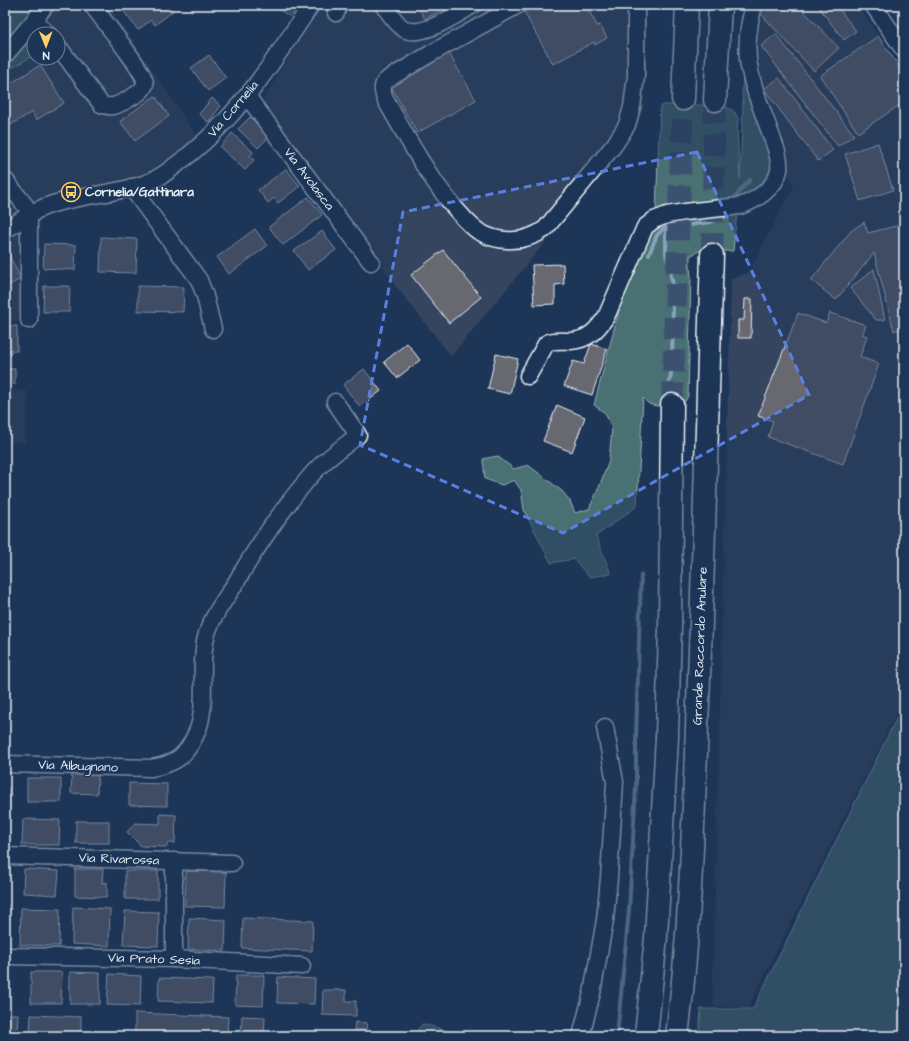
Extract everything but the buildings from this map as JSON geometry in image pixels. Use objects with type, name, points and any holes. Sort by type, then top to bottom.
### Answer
[{"type":"highway","points":[[683,99],[687,5]]},
{"type":"highway","points":[[715,100],[720,5]]},
{"type":"highway","name":"Grande Raccordo Anulare","points":[[677,1036],[687,941],[693,840],[700,668],[712,255]]},
{"type":"highway","points":[[646,1036],[656,938],[667,737],[670,627],[672,405]]},
{"type":"street","points":[[5,55],[34,21],[45,5]]},
{"type":"street","points":[[66,57],[101,104],[105,106],[110,107],[122,103],[140,91],[144,85],[145,80],[138,67],[92,5]]},
{"type":"street","name":"Via Cornelia","points":[[5,230],[30,215],[54,204],[144,184],[159,177],[192,153],[248,96],[272,64],[311,5]]},
{"type":"street","points":[[383,5],[402,28],[409,31],[422,31],[439,24],[473,5]]},
{"type":"street","points":[[518,5],[388,79],[383,83],[382,89],[385,99],[442,193],[466,221],[485,234],[500,239],[514,241],[530,238],[544,229],[615,144],[626,125],[632,107],[636,76],[636,5]]},
{"type":"street","points":[[528,376],[546,344],[549,342],[582,339],[591,335],[598,329],[606,317],[645,227],[654,220],[685,212],[740,206],[769,189],[775,180],[779,170],[778,153],[749,70],[749,38],[754,5]]},
{"type":"street","points":[[873,5],[904,50]]},
{"type":"street","points":[[34,21],[39,26]]},
{"type":"street","name":"Via Avolasca","points":[[248,96],[371,262]]},
{"type":"street","points":[[5,180],[30,215],[29,320]]},
{"type":"street","points":[[132,187],[199,280],[214,329]]},
{"type":"street","name":"Via Albugnano","points":[[5,764],[151,768],[165,766],[182,756],[197,733],[201,722],[203,650],[210,626],[275,521],[317,470],[358,435],[335,402]]},
{"type":"street","points":[[581,1036],[592,993],[605,920],[609,878],[615,782],[605,727]]},
{"type":"street","name":"Via Rivarossa","points":[[5,856],[232,863]]},
{"type":"street","points":[[174,861],[174,959]]},
{"type":"street","name":"Via Prato Sesia","points":[[5,956],[174,959],[302,966]]},
{"type":"highlighted area","points":[[697,152],[809,395],[563,533],[360,445],[403,212]]},
{"type":"shaded area","points":[[5,5],[109,5],[198,138],[137,180],[5,221]]},
{"type":"shaded area","points":[[321,5],[646,5],[647,42],[644,105],[637,127],[624,147],[451,356],[395,285],[262,103],[278,74]]},
{"type":"shaded area","points":[[766,5],[858,5],[904,74],[904,699],[748,1008],[712,1006],[731,279],[748,273],[794,185],[785,169],[759,78],[756,39]]},
{"type":"shaded area","points":[[888,5],[904,5],[904,29],[893,11]]},
{"type":"shaded area","points":[[25,229],[23,322],[5,321],[5,240]]},
{"type":"shaded area","points":[[5,390],[28,391],[25,443],[5,442]]},
{"type":"green space","points":[[5,5],[59,5],[40,26],[26,26],[26,60],[5,72]]},
{"type":"green space","points":[[271,5],[298,5],[290,17]]},
{"type":"green space","points":[[743,68],[764,132],[761,134],[764,139],[766,138],[774,173],[749,197],[656,213],[660,107],[663,105],[714,105],[726,107],[734,111],[738,118],[737,130],[740,179]]},
{"type":"green space","points":[[738,214],[733,251],[699,251],[690,256],[691,278],[688,396],[683,405],[657,406],[649,404],[643,398],[637,506],[596,536],[611,574],[589,577],[574,559],[551,563],[524,510],[521,490],[514,480],[502,485],[485,479],[483,459],[497,456],[514,469],[528,465],[562,491],[570,501],[575,513],[589,509],[609,461],[612,428],[605,413],[594,405],[622,299],[648,234],[667,221]]},
{"type":"green space","points":[[904,703],[904,1036],[699,1036],[701,1009],[753,1009]]},
{"type":"green space","points":[[422,1024],[458,1033],[458,1036],[413,1036]]},
{"type":"waterway","points":[[731,202],[750,180]]},
{"type":"waterway","name":"Grande Raccordo Anulare","points":[[649,254],[657,235],[663,229],[710,222],[724,217]]},
{"type":"waterway","name":"Grande Raccordo Anulare","points":[[665,390],[670,380],[672,367],[673,305],[673,285],[666,254],[666,228]]},
{"type":"waterway","points":[[617,1036],[629,910],[636,785],[641,575]]},
{"type":"tunnel","points":[[672,405],[683,99]]},
{"type":"tunnel","points":[[712,255],[715,100]]},
{"type":"place","name":"Cornelia/Gattinara","points":[[71,192]]}]
